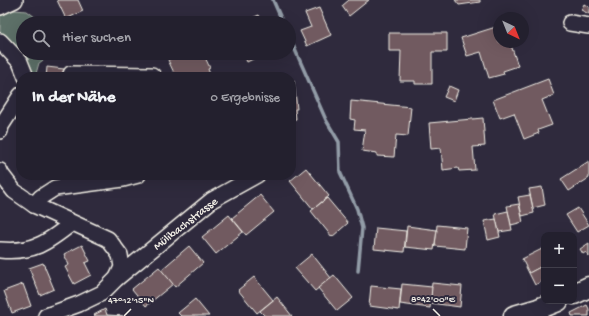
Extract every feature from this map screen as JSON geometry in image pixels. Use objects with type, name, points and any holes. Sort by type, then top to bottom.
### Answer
[{"type":"main road","points":[[577,293],[589,287]]},
{"type":"main road","points":[[514,316],[550,304]]},
{"type":"street","points":[[0,7],[15,0]]},
{"type":"street","points":[[570,23],[589,26]]},
{"type":"street","points":[[0,41],[16,58]]},
{"type":"street","points":[[18,60],[24,72]]},
{"type":"street","points":[[0,131],[1,126],[16,104]]},
{"type":"street","points":[[0,171],[14,191],[34,205],[108,239],[120,255],[122,267],[117,278]]},
{"type":"street","points":[[34,205],[41,197],[55,188],[115,180]]},
{"type":"street","name":"Mülibachstrasse","points":[[46,316],[79,304],[102,293],[117,278],[212,200],[248,180]]},
{"type":"street","points":[[0,250],[17,251],[35,248],[53,238],[72,223]]},
{"type":"green space","points":[[0,9],[27,11],[34,16],[16,16],[16,60],[43,60],[39,63],[36,72],[22,72],[0,41]]},
{"type":"building","points":[[57,0],[78,0],[83,11],[72,16],[65,16]]},
{"type":"building","points":[[349,0],[369,0],[349,16],[342,6]]},
{"type":"building","points":[[455,0],[480,0],[480,2],[459,5]]},
{"type":"building","points":[[584,4],[589,7],[589,14],[581,10]]},
{"type":"building","points":[[319,8],[331,35],[307,46],[300,31],[311,27],[305,13]]},
{"type":"building","points":[[493,28],[493,48],[512,48],[518,66],[503,71],[504,74],[489,78],[481,52],[467,56],[461,38]]},
{"type":"building","points":[[389,33],[447,33],[447,52],[432,52],[432,84],[415,84],[415,81],[400,81],[401,51],[389,51]]},
{"type":"building","points":[[168,60],[206,60],[210,68],[208,69],[209,72],[174,72]]},
{"type":"building","points":[[47,67],[64,69],[64,72],[46,72]]},
{"type":"building","points":[[548,79],[554,95],[542,100],[552,125],[538,130],[539,133],[524,139],[514,113],[500,118],[493,100]]},
{"type":"building","points":[[449,86],[458,90],[454,101],[444,97]]},
{"type":"building","points":[[351,101],[411,107],[408,136],[396,135],[394,157],[377,156],[377,153],[362,151],[365,130],[354,129],[355,120],[350,119]]},
{"type":"building","points":[[483,118],[485,146],[473,147],[475,170],[459,171],[458,168],[443,170],[441,148],[431,149],[429,123]]},
{"type":"building","points":[[589,161],[589,178],[569,191],[561,179]]},
{"type":"building","points":[[306,168],[329,196],[313,209],[290,181],[296,180],[296,176]]},
{"type":"building","points":[[542,187],[545,205],[533,208],[529,189]]},
{"type":"building","points":[[260,195],[274,212],[246,235],[232,218]]},
{"type":"building","points":[[530,195],[534,213],[522,216],[518,197]]},
{"type":"building","points":[[327,198],[348,223],[332,237],[311,211]]},
{"type":"building","points":[[519,204],[523,222],[511,225],[507,206]]},
{"type":"building","points":[[578,208],[589,225],[577,232],[566,215]]},
{"type":"building","points":[[508,211],[512,230],[499,232],[495,214]]},
{"type":"building","points":[[229,215],[243,232],[216,254],[202,237]]},
{"type":"building","points":[[496,219],[500,237],[488,240],[484,221]]},
{"type":"building","points":[[437,225],[467,228],[465,249],[435,246]]},
{"type":"building","points":[[407,226],[437,230],[434,250],[405,247]]},
{"type":"building","points":[[376,228],[406,231],[404,252],[374,249]]},
{"type":"building","points":[[589,243],[589,257],[586,252],[583,254],[580,249]]},
{"type":"building","points":[[82,245],[90,261],[85,263],[91,275],[74,284],[65,267],[69,265],[64,254]]},
{"type":"building","points":[[189,246],[203,263],[175,287],[161,270]]},
{"type":"building","points":[[541,250],[541,267],[529,273],[522,259]]},
{"type":"building","points":[[312,254],[331,278],[315,291],[295,268]]},
{"type":"building","points":[[43,263],[54,289],[40,295],[29,268]]},
{"type":"building","points":[[159,267],[173,284],[146,306],[132,289]]},
{"type":"building","points":[[541,267],[541,282],[535,285],[529,273]]},
{"type":"building","points":[[334,275],[353,298],[337,311],[318,288]]},
{"type":"building","points":[[254,277],[273,300],[257,313],[238,290]]},
{"type":"building","points":[[432,283],[462,286],[460,307],[430,303]]},
{"type":"building","points":[[23,284],[31,306],[12,313],[4,291]]},
{"type":"building","points":[[402,284],[432,287],[430,308],[400,304]]},
{"type":"building","points":[[371,286],[401,289],[399,310],[369,306]]},
{"type":"building","points":[[277,297],[292,316],[265,316],[260,311]]},
{"type":"building","points":[[195,299],[209,316],[181,316],[178,313]]},
{"type":"building","points":[[587,305],[589,309],[589,316],[572,316],[571,313]]},
{"type":"building","points":[[105,309],[107,315],[123,316],[94,315]]},
{"type":"waterway","points":[[273,0],[280,16]]},
{"type":"waterway","points":[[296,52],[326,120],[339,142],[340,172],[357,209],[362,228],[358,271]]}]
